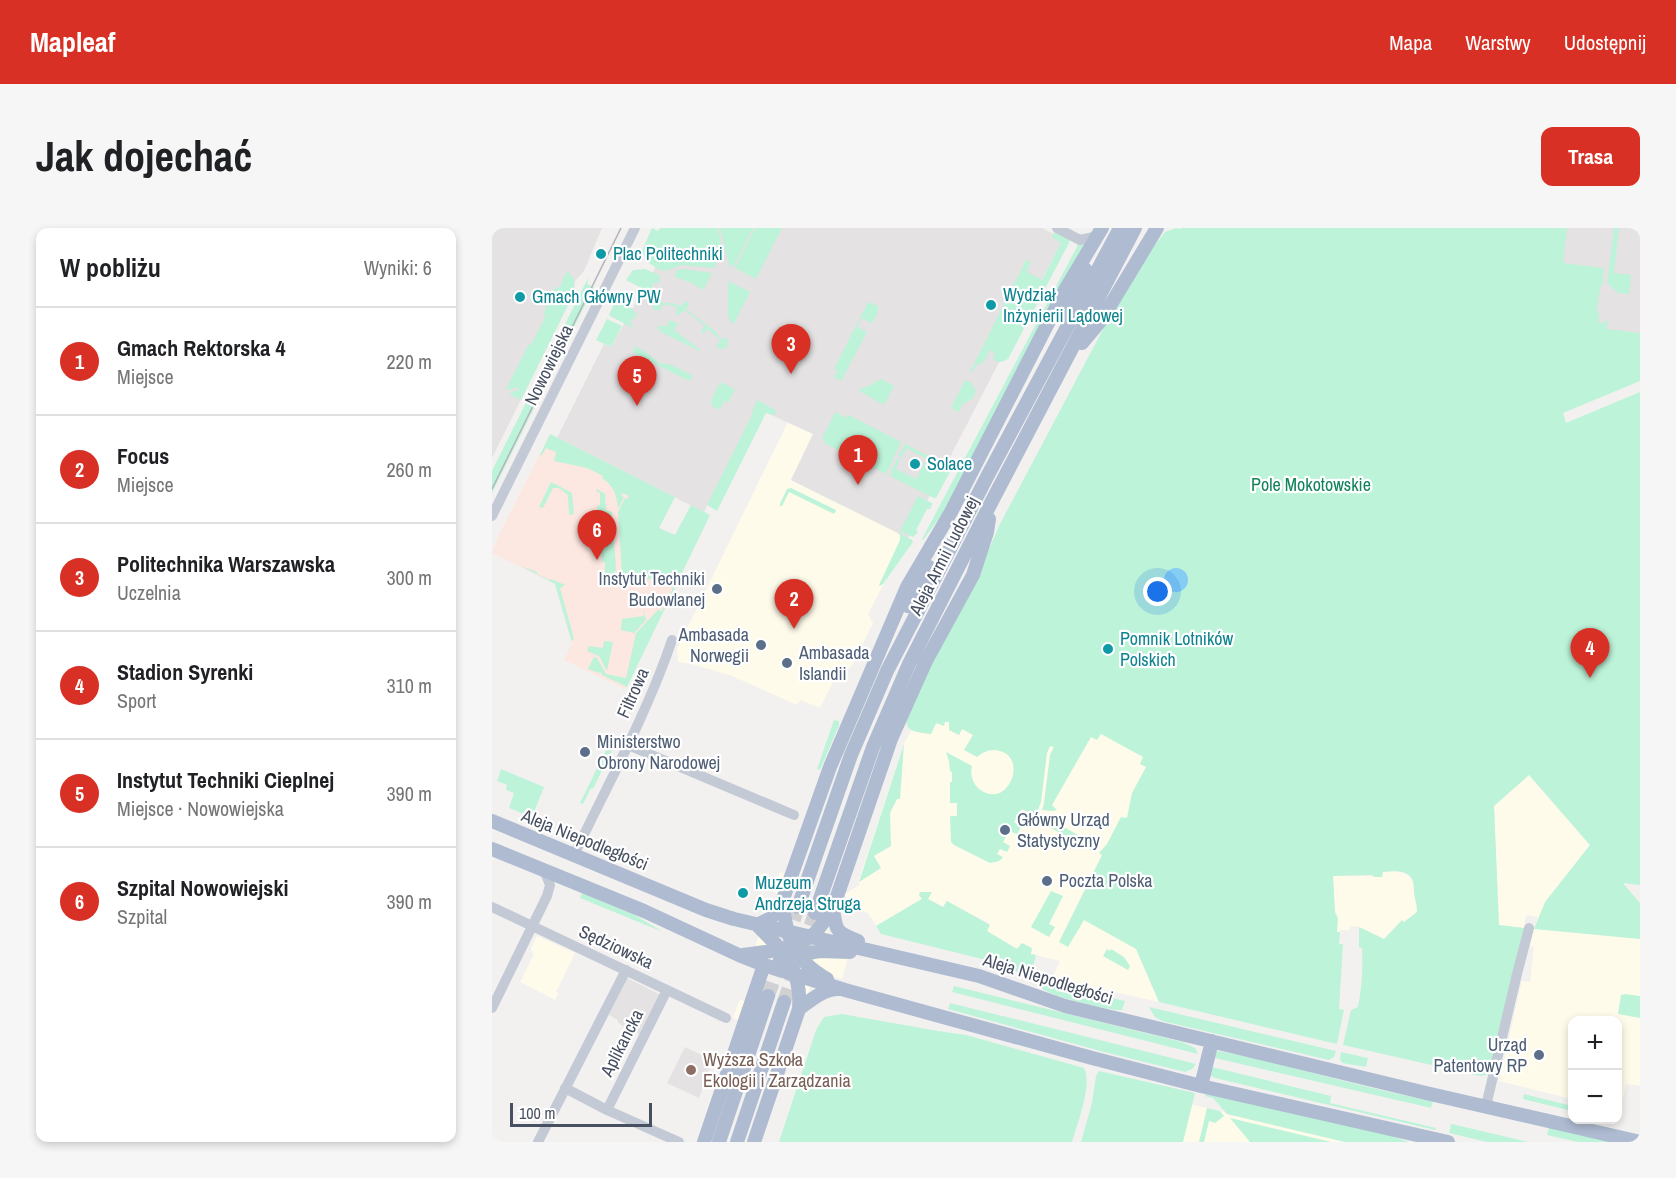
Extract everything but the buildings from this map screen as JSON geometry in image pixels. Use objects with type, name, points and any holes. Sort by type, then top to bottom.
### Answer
[{"type":"main road","name":"Aleja Armii Ludowej","points":[[798,908],[843,776],[878,691],[1038,379],[1120,228]]},
{"type":"main road","name":"Aleja Armii Ludowej","points":[[815,913],[862,774],[909,664],[1135,228]]},
{"type":"main road","points":[[1064,366],[1102,319],[1157,228]]},
{"type":"main road","points":[[1038,379],[1100,232]]},
{"type":"main road","points":[[757,925],[771,918],[782,902],[820,791],[907,587],[956,501],[1065,290],[1100,232]]},
{"type":"main road","points":[[871,672],[964,507],[988,475]]},
{"type":"main road","points":[[809,936],[817,931],[832,908],[902,714],[931,651],[973,575],[987,532],[992,501]]},
{"type":"main road","name":"Aleja Niepodległości","points":[[492,821],[706,910],[757,925],[789,947],[809,936],[888,954],[988,978],[1060,1005],[1640,1142]]},
{"type":"main road","points":[[492,849],[644,911],[741,956],[845,990],[1202,1086],[1448,1142]]},
{"type":"main road","points":[[754,1142],[799,1009],[782,902]]},
{"type":"main road","points":[[832,908],[839,931],[888,954]]},
{"type":"main road","points":[[741,956],[789,947],[810,952],[888,954]]},
{"type":"main road","points":[[704,1142],[764,964],[789,947]]},
{"type":"main road","points":[[789,947],[814,972],[845,990]]},
{"type":"main road","points":[[799,1009],[826,991],[845,990]]},
{"type":"main road","points":[[719,1142],[768,996]]},
{"type":"main road","points":[[737,1142],[784,1002]]},
{"type":"main road","points":[[1202,1086],[1212,1041]]},
{"type":"street","name":"Nowowiejska","points":[[492,516],[635,228]]},
{"type":"street","points":[[1057,228],[1080,240],[1100,232]]},
{"type":"street","name":"Filtrowa","points":[[574,855],[628,745],[662,669],[672,640]]},
{"type":"street","points":[[628,745],[794,814]]},
{"type":"street","points":[[492,1008],[550,888],[544,870]]},
{"type":"street","name":"Sędziowska","points":[[492,907],[726,1018]]},
{"type":"street","points":[[1486,1106],[1529,928]]},
{"type":"street","points":[[538,1142],[626,970]]},
{"type":"street","name":"Aplikancka","points":[[607,1110],[668,990]]},
{"type":"street","points":[[565,1088],[607,1110],[679,1142]]},
{"type":"shaded area","points":[[492,228],[602,228],[584,271],[575,281],[574,293],[492,458]]},
{"type":"shaded area","points":[[675,228],[1042,228],[1063,239],[908,538],[791,480],[813,434],[756,408],[704,512],[557,438],[604,344],[611,347]]},
{"type":"shaded area","points":[[1559,228],[1640,228],[1640,361],[1559,394]]},
{"type":"shaded area","points":[[788,422],[813,434],[791,480],[908,538],[868,614],[873,623],[851,667],[836,676],[820,708],[800,700],[797,705],[732,676],[678,662],[677,649]]},
{"type":"shaded area","points":[[550,434],[675,497],[659,528],[675,535],[691,505],[710,515],[625,689],[564,660],[572,643],[555,584],[492,553]]},
{"type":"shaded area","name":"Główny Urząd Statystyczny","points":[[956,686],[1167,722],[1136,949],[1159,1002],[1052,978],[1060,961],[1031,954],[1021,943],[1018,949],[986,931],[990,924],[947,901],[943,907],[928,899],[931,893],[876,926],[868,913],[853,909],[844,894],[860,885],[858,882],[904,744],[911,731],[931,734]]},
{"type":"shaded area","points":[[1529,775],[1640,903],[1640,1086],[1626,1084],[1622,1101],[1622,1016],[1568,1016],[1568,1098],[1499,1081],[1522,981],[1530,982],[1534,947],[1529,946],[1538,917],[1526,915],[1524,928],[1499,925],[1494,806]]},
{"type":"shaded area","points":[[1398,871],[1408,875],[1413,881],[1417,912],[1384,939],[1359,927],[1350,926],[1349,930],[1337,932],[1333,876],[1382,876],[1382,872]]},
{"type":"shaded area","points":[[780,872],[785,874],[783,879],[794,884],[748,1023],[733,1018],[740,999],[745,1002],[761,954],[754,951],[760,933],[767,935],[778,894],[773,892]]},
{"type":"shaded area","points":[[828,904],[842,911],[839,919],[832,917],[823,946],[849,953],[846,965],[842,979],[815,972],[794,1037],[786,1034]]},
{"type":"shaded area","points":[[537,936],[575,953],[556,992],[558,993],[555,1000],[520,982],[534,954],[531,948]]},
{"type":"shaded area","points":[[627,978],[663,996],[643,1036],[621,1025],[618,1020],[609,1015]]},
{"type":"shaded area","name":"Wyższa Szkoła Ekologii i Zarządzania","points":[[685,1047],[712,1060],[699,1098],[667,1083]]},
{"type":"shaded area","points":[[1099,1083],[1224,1112],[1345,1142],[1085,1142]]},
{"type":"green space","points":[[652,228],[658,231],[660,228],[718,228],[724,261],[719,259],[714,268],[682,265],[664,271],[656,268],[648,262],[642,251]]},
{"type":"green space","points":[[720,228],[753,228],[732,267],[729,265]]},
{"type":"green space","points":[[755,228],[782,228],[756,279],[735,268]]},
{"type":"green space","name":"Pole Mokotowskie","points":[[1176,228],[1567,228],[1563,263],[1604,268],[1597,311],[1598,322],[1603,323],[1608,319],[1607,329],[1640,333],[1640,381],[1563,413],[1566,423],[1640,392],[1640,885],[1623,883],[1640,903],[1640,939],[1534,929],[1545,902],[1590,845],[1529,775],[1494,806],[1499,925],[1524,928],[1491,1074],[1480,1076],[1343,1045],[1351,1010],[1358,1007],[1362,978],[1359,927],[1384,939],[1402,920],[1404,922],[1417,912],[1413,882],[1405,873],[1383,872],[1382,877],[1333,876],[1335,912],[1338,918],[1337,932],[1340,932],[1339,944],[1343,944],[1339,1009],[1344,1010],[1337,1044],[1159,1002],[1136,949],[1084,920],[1068,947],[1059,942],[1102,855],[1099,853],[1107,844],[1121,817],[1127,818],[1132,793],[1146,767],[1140,764],[1143,757],[1101,734],[1097,740],[1091,737],[1052,805],[1057,810],[1042,810],[1050,755],[1054,747],[1050,746],[1047,753],[1041,802],[1037,813],[1031,814],[1022,809],[1014,822],[1021,827],[1017,834],[1009,831],[1003,842],[1010,846],[1007,852],[1000,849],[997,854],[1003,857],[999,861],[990,863],[951,842],[950,816],[957,816],[957,803],[950,803],[952,772],[946,752],[972,766],[971,775],[974,783],[989,794],[998,793],[1012,780],[1014,770],[1012,760],[1005,753],[994,750],[977,757],[964,750],[973,735],[962,729],[959,735],[949,730],[949,722],[945,722],[944,726],[936,723],[931,734],[910,729],[906,723],[912,703],[981,567],[1000,524],[1110,316],[1146,256],[1165,232]]},
{"type":"green space","points":[[1614,228],[1619,228],[1614,273],[1631,275],[1629,294],[1618,293],[1607,283]]},
{"type":"green space","points":[[1056,232],[1070,239],[1069,243],[1008,359],[998,362],[993,358],[995,353],[988,350],[986,359],[980,365],[977,364],[972,373],[970,372],[1026,260],[1031,262],[1027,272],[1042,280],[1061,243],[1052,237]]},
{"type":"green space","points":[[1079,243],[1085,243],[1055,295],[944,512],[923,540],[922,539]]},
{"type":"green space","points":[[645,269],[659,275],[660,282],[652,284],[651,291],[626,280],[633,270]]},
{"type":"green space","points":[[682,269],[712,273],[703,290],[675,277],[676,271]]},
{"type":"green space","points":[[567,271],[574,279],[574,293],[521,400],[509,394],[516,390],[519,391],[517,387],[506,389],[546,316],[543,314],[556,287],[559,288]]},
{"type":"green space","points":[[589,276],[587,284],[594,287],[492,493],[492,471]]},
{"type":"green space","points":[[728,281],[750,292],[733,325],[728,317]]},
{"type":"green space","points":[[659,297],[662,303],[681,306],[688,302],[686,309],[716,332],[720,339],[728,339],[727,347],[717,348],[717,344],[721,341],[708,329],[702,333],[705,326],[685,310],[678,315],[677,307],[663,304],[660,311],[654,309],[652,301]]},
{"type":"green space","points":[[616,300],[636,313],[636,317],[630,320],[633,328],[609,315]]},
{"type":"green space","points":[[868,302],[878,306],[878,312],[872,323],[861,318],[857,327],[867,332],[841,381],[831,375],[835,376],[838,371],[834,369]]},
{"type":"green space","points":[[607,319],[622,326],[611,347],[596,340]]},
{"type":"green space","points":[[670,320],[678,324],[674,330],[699,351],[659,331],[658,326],[667,326]]},
{"type":"green space","points":[[635,346],[659,363],[672,365],[693,376],[689,381],[633,353]]},
{"type":"green space","points":[[881,379],[894,386],[885,404],[858,390],[873,384]]},
{"type":"green space","points":[[965,380],[973,384],[975,394],[963,403],[959,412],[951,408]]},
{"type":"green space","points":[[720,382],[735,389],[728,403],[724,401],[720,410],[712,406],[711,401]]},
{"type":"green space","points":[[757,400],[777,411],[774,415],[766,413],[717,511],[707,505],[753,413]]},
{"type":"green space","points":[[835,412],[847,418],[849,415],[901,442],[886,474],[824,443],[822,439]]},
{"type":"green space","points":[[550,434],[675,497],[659,528],[675,535],[691,505],[710,515],[627,687],[600,672],[588,669],[594,657],[597,658],[606,674],[626,678],[636,633],[658,610],[662,611],[673,588],[666,584],[666,581],[657,577],[640,581],[638,574],[628,575],[629,582],[620,583],[619,578],[622,573],[618,512],[625,498],[629,496],[623,493],[621,496],[624,497],[618,509],[614,491],[602,478],[603,476],[587,468],[554,461],[556,452],[546,448],[540,455]]},
{"type":"green space","points":[[905,444],[952,468],[936,498],[890,476],[898,458],[900,459],[896,469],[916,479],[927,459],[906,448],[902,457],[898,456]]},
{"type":"green space","points":[[551,482],[572,493],[574,514],[569,514],[568,495],[559,488],[553,488],[543,508],[539,507]]},
{"type":"green space","points":[[791,488],[836,510],[834,514],[789,492],[780,506],[787,489]]},
{"type":"green space","points":[[597,489],[605,494],[606,510],[612,512],[616,570],[612,577],[605,577],[605,562],[602,562],[597,506],[600,505],[600,493],[596,491]]},
{"type":"green space","points":[[918,496],[932,505],[930,509],[927,509],[916,530],[918,532],[913,537],[900,531]]},
{"type":"green space","points":[[897,532],[913,542],[880,586],[900,540]]},
{"type":"green space","points":[[521,566],[565,585],[560,588],[574,639],[572,643],[555,584]]},
{"type":"green space","points":[[643,608],[646,620],[634,633],[621,630],[622,619],[644,616]]},
{"type":"green space","points":[[604,641],[613,642],[607,671],[599,656],[587,651],[589,646],[603,648]]},
{"type":"green space","points":[[834,720],[839,721],[839,725],[820,770],[817,769]]},
{"type":"green space","points":[[609,744],[614,746],[593,789],[591,788],[583,804],[580,803]]},
{"type":"green space","points":[[904,744],[900,799],[897,799],[890,813],[891,846],[874,856],[881,868],[859,882]]},
{"type":"green space","points":[[501,769],[544,787],[532,817],[509,808],[514,793],[506,790],[507,785],[497,781]]},
{"type":"green space","points":[[1037,820],[1052,820],[1088,841],[1092,846],[1092,851]]},
{"type":"green space","points":[[1051,891],[1063,896],[1049,924],[1055,927],[1049,937],[1031,927]]},
{"type":"green space","points":[[920,892],[932,892],[928,899],[943,907],[947,901],[990,925],[987,931],[1017,949],[1022,943],[1032,948],[1031,954],[1036,955],[1031,976],[982,959],[881,934],[876,926],[922,899]]},
{"type":"green space","points":[[582,893],[633,914],[663,932],[580,898]]},
{"type":"green space","points":[[1107,949],[1124,957],[1130,966],[1128,970],[1103,956]]},
{"type":"green space","points":[[1041,982],[1125,1001],[1122,1010],[1095,1006],[1050,993],[1041,987]]},
{"type":"green space","points":[[954,986],[1182,1042],[1195,1048],[1198,1054],[952,992]]},
{"type":"green space","points":[[1621,995],[1640,996],[1640,1018],[1618,1014]]},
{"type":"green space","points":[[950,1003],[1196,1064],[1185,1072],[1104,1052],[948,1009]]},
{"type":"green space","points":[[1149,1007],[1336,1051],[1334,1057],[1329,1060],[1162,1021],[1155,1017]]},
{"type":"green space","points":[[842,1014],[966,1035],[1084,1068],[1087,1084],[1072,1142],[779,1142],[816,1030],[824,1017]]},
{"type":"green space","points":[[1216,1052],[1433,1101],[1431,1108],[1215,1058]]},
{"type":"green space","points":[[1341,1052],[1368,1058],[1366,1067],[1342,1063]]},
{"type":"green space","points":[[1212,1067],[1331,1096],[1330,1103],[1436,1128],[1435,1130],[1215,1078],[1211,1076]]},
{"type":"green space","points":[[1099,1071],[1195,1093],[1183,1142],[1081,1142]]},
{"type":"green space","points":[[1207,1093],[1392,1136],[1409,1142],[1345,1142],[1227,1114],[1213,1098],[1205,1096]]},
{"type":"green space","points":[[1524,1094],[1568,1105],[1568,1110],[1523,1099]]},
{"type":"green space","points":[[1207,1108],[1220,1111],[1224,1116],[1215,1123],[1209,1121],[1204,1142],[1199,1142]]},
{"type":"green space","points":[[1230,1118],[1331,1142],[1250,1142]]},
{"type":"green space","points":[[1451,1124],[1528,1142],[1487,1142],[1449,1133]]},
{"type":"green space","points":[[1549,1127],[1611,1142],[1578,1142],[1547,1135]]},
{"type":"water","points":[[1176,568],[1184,572],[1188,580],[1184,588],[1176,592],[1168,588],[1164,580],[1168,572]]},
{"type":"tunnel","points":[[787,940],[798,907]]},
{"type":"tunnel","points":[[804,946],[815,913]]},
{"type":"tunnel","points":[[768,996],[781,958]]},
{"type":"tunnel","points":[[784,1002],[796,967]]},
{"type":"tram line","points":[[492,489],[621,228]]},
{"type":"place","name":"Plac Politechniki","points":[[601,254]]},
{"type":"place","name":"Gmach Główny PW","points":[[520,297]]},
{"type":"place","name":"Wydział Inżynierii Lądowej","points":[[991,305]]},
{"type":"place","name":"Politechnika Warszawska","points":[[791,374]]},
{"type":"place","name":"Instytut Techniki Cieplnej","points":[[637,406]]},
{"type":"place","name":"Solace","points":[[915,464]]},
{"type":"place","name":"Gmach Rektorska 4","points":[[858,485]]},
{"type":"place","name":"Szpital Nowowiejski","points":[[597,560]]},
{"type":"place","name":"Instytut Techniki Budowlanej","points":[[717,589]]},
{"type":"place","name":"Focus","points":[[794,629]]},
{"type":"place","name":"Ambasada Norwegii","points":[[761,645]]},
{"type":"place","name":"Pomnik Lotników Polskich","points":[[1108,649]]},
{"type":"place","name":"Ambasada Islandii","points":[[787,663]]},
{"type":"place","name":"Stadion Syrenki","points":[[1590,678]]},
{"type":"place","name":"Ministerstwo Obrony Narodowej","points":[[585,752]]},
{"type":"place","name":"Główny Urząd Statystyczny","points":[[1005,830]]},
{"type":"place","name":"Poczta Polska","points":[[1047,881]]},
{"type":"place","name":"Muzeum Andrzeja Struga","points":[[743,893]]},
{"type":"place","name":"Urząd Patentowy RP","points":[[1539,1055]]},
{"type":"place","name":"Wyższa Szkoła Ekologii i Zarządzania","points":[[691,1070]]}]
